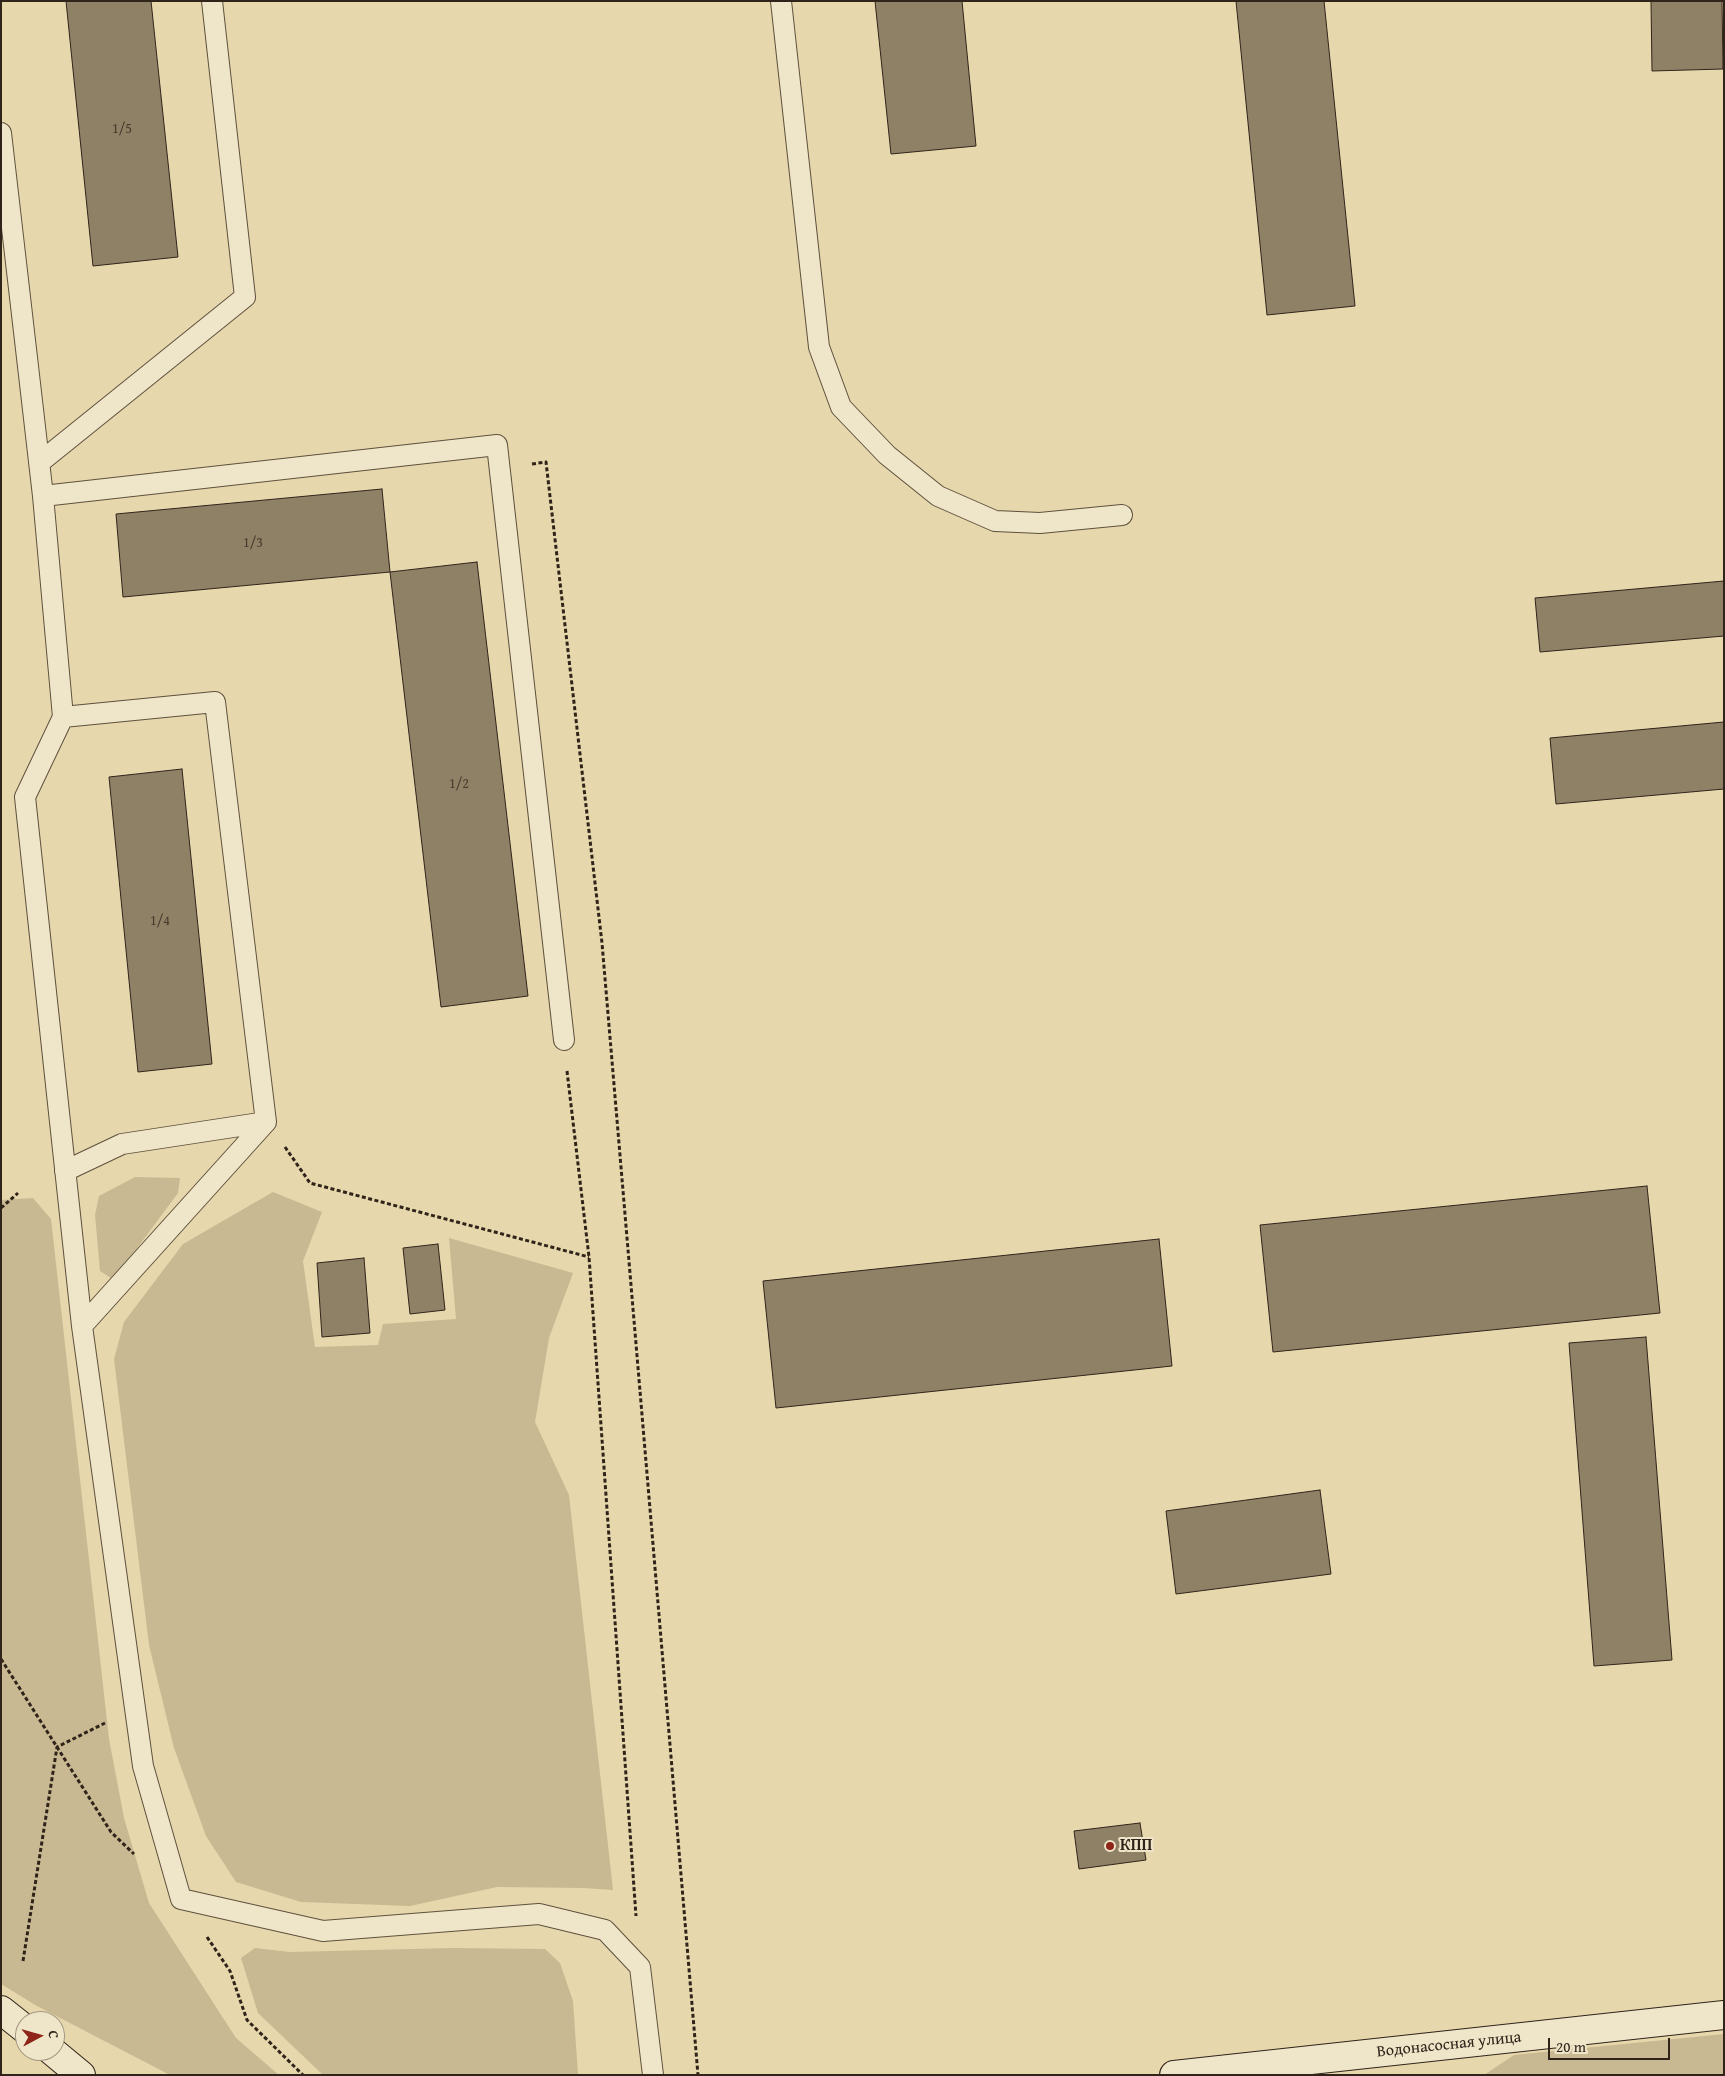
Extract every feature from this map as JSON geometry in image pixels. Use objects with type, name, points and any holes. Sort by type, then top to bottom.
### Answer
[{"type":"street","points":[[1,2010],[15,2021]]},
{"type":"street","name":"Водонасосная улица","points":[[1174,2075],[1724,2015]]},
{"type":"street","points":[[64,2061],[81,2075]]},
{"type":"lane","points":[[39,463],[245,297],[212,1]]},
{"type":"lane","points":[[781,1],[819,347],[841,407],[887,456],[938,496],[995,521],[1040,523],[1122,515]]},
{"type":"lane","points":[[1,133],[43,496],[63,717],[25,797],[82,1326],[143,1766],[182,1899],[323,1931],[539,1914],[605,1930],[640,1967],[653,2075]]},
{"type":"lane","points":[[43,496],[497,445],[564,1040]]},
{"type":"lane","points":[[63,717],[216,702],[266,1122],[82,1326]]},
{"type":"lane","points":[[65,1171],[122,1144],[266,1122]]},
{"type":"path","points":[[499,467],[546,462],[602,943],[698,2075]]},
{"type":"path","points":[[564,1040],[588,1257],[640,1967]]},
{"type":"path","points":[[266,1122],[310,1183],[588,1257]]},
{"type":"path","points":[[1,1208],[18,1193]]},
{"type":"path","points":[[23,1960],[57,1747],[135,1709]]},
{"type":"shaded area","points":[[135,1177],[180,1178],[178,1193],[126,1263],[111,1278],[100,1271],[95,1215],[99,1196]]},
{"type":"shaded area","points":[[273,1192],[322,1212],[303,1261],[315,1347],[378,1345],[383,1324],[456,1319],[449,1238],[573,1273],[549,1338],[535,1422],[569,1495],[613,1890],[497,1887],[410,1906],[301,1902],[236,1882],[206,1836],[174,1748],[149,1645],[114,1359],[124,1322],[183,1244]]},
{"type":"shaded area","points":[[33,1198],[51,1219],[109,1739],[124,1818],[149,1903],[236,2038],[279,2075],[170,2075],[65,2021],[65,2011],[47,2011],[1,1984],[1,1200]]},
{"type":"shaded area","points":[[255,1948],[290,1952],[452,1948],[545,1949],[560,1963],[573,2001],[578,2075],[323,2075],[258,2013],[241,1958]]},
{"type":"shaded area","points":[[1724,2034],[1724,2075],[1484,2075],[1514,2055]]},
{"type":"building","points":[[66,1],[151,1],[178,257],[93,266]]},
{"type":"building","points":[[875,1],[962,1],[976,146],[891,154]]},
{"type":"building","points":[[1236,1],[1324,1],[1355,306],[1267,315]]},
{"type":"building","points":[[1651,1],[1722,1],[1723,69],[1652,71]]},
{"type":"building","points":[[382,489],[390,572],[123,597],[116,514]]},
{"type":"building","points":[[477,562],[528,996],[441,1007],[390,572]]},
{"type":"building","points":[[1724,581],[1724,636],[1540,652],[1535,598]]},
{"type":"building","points":[[1724,722],[1724,789],[1556,804],[1550,738]]},
{"type":"building","points":[[182,769],[212,1064],[138,1072],[109,777]]},
{"type":"building","points":[[1647,1186],[1660,1313],[1273,1352],[1260,1225]]},
{"type":"building","points":[[1159,1239],[1172,1366],[776,1408],[763,1281]]},
{"type":"building","points":[[438,1244],[445,1310],[410,1314],[403,1248]]},
{"type":"building","points":[[364,1258],[370,1333],[322,1337],[317,1263]]},
{"type":"building","points":[[1646,1337],[1672,1660],[1594,1666],[1569,1343]]},
{"type":"building","points":[[1320,1490],[1331,1574],[1176,1594],[1166,1511]]},
{"type":"building","name":"КПП","points":[[1140,1823],[1146,1860],[1079,1869],[1074,1831]]},
{"type":"place","name":"КПП","points":[[1110,1846]]}]
